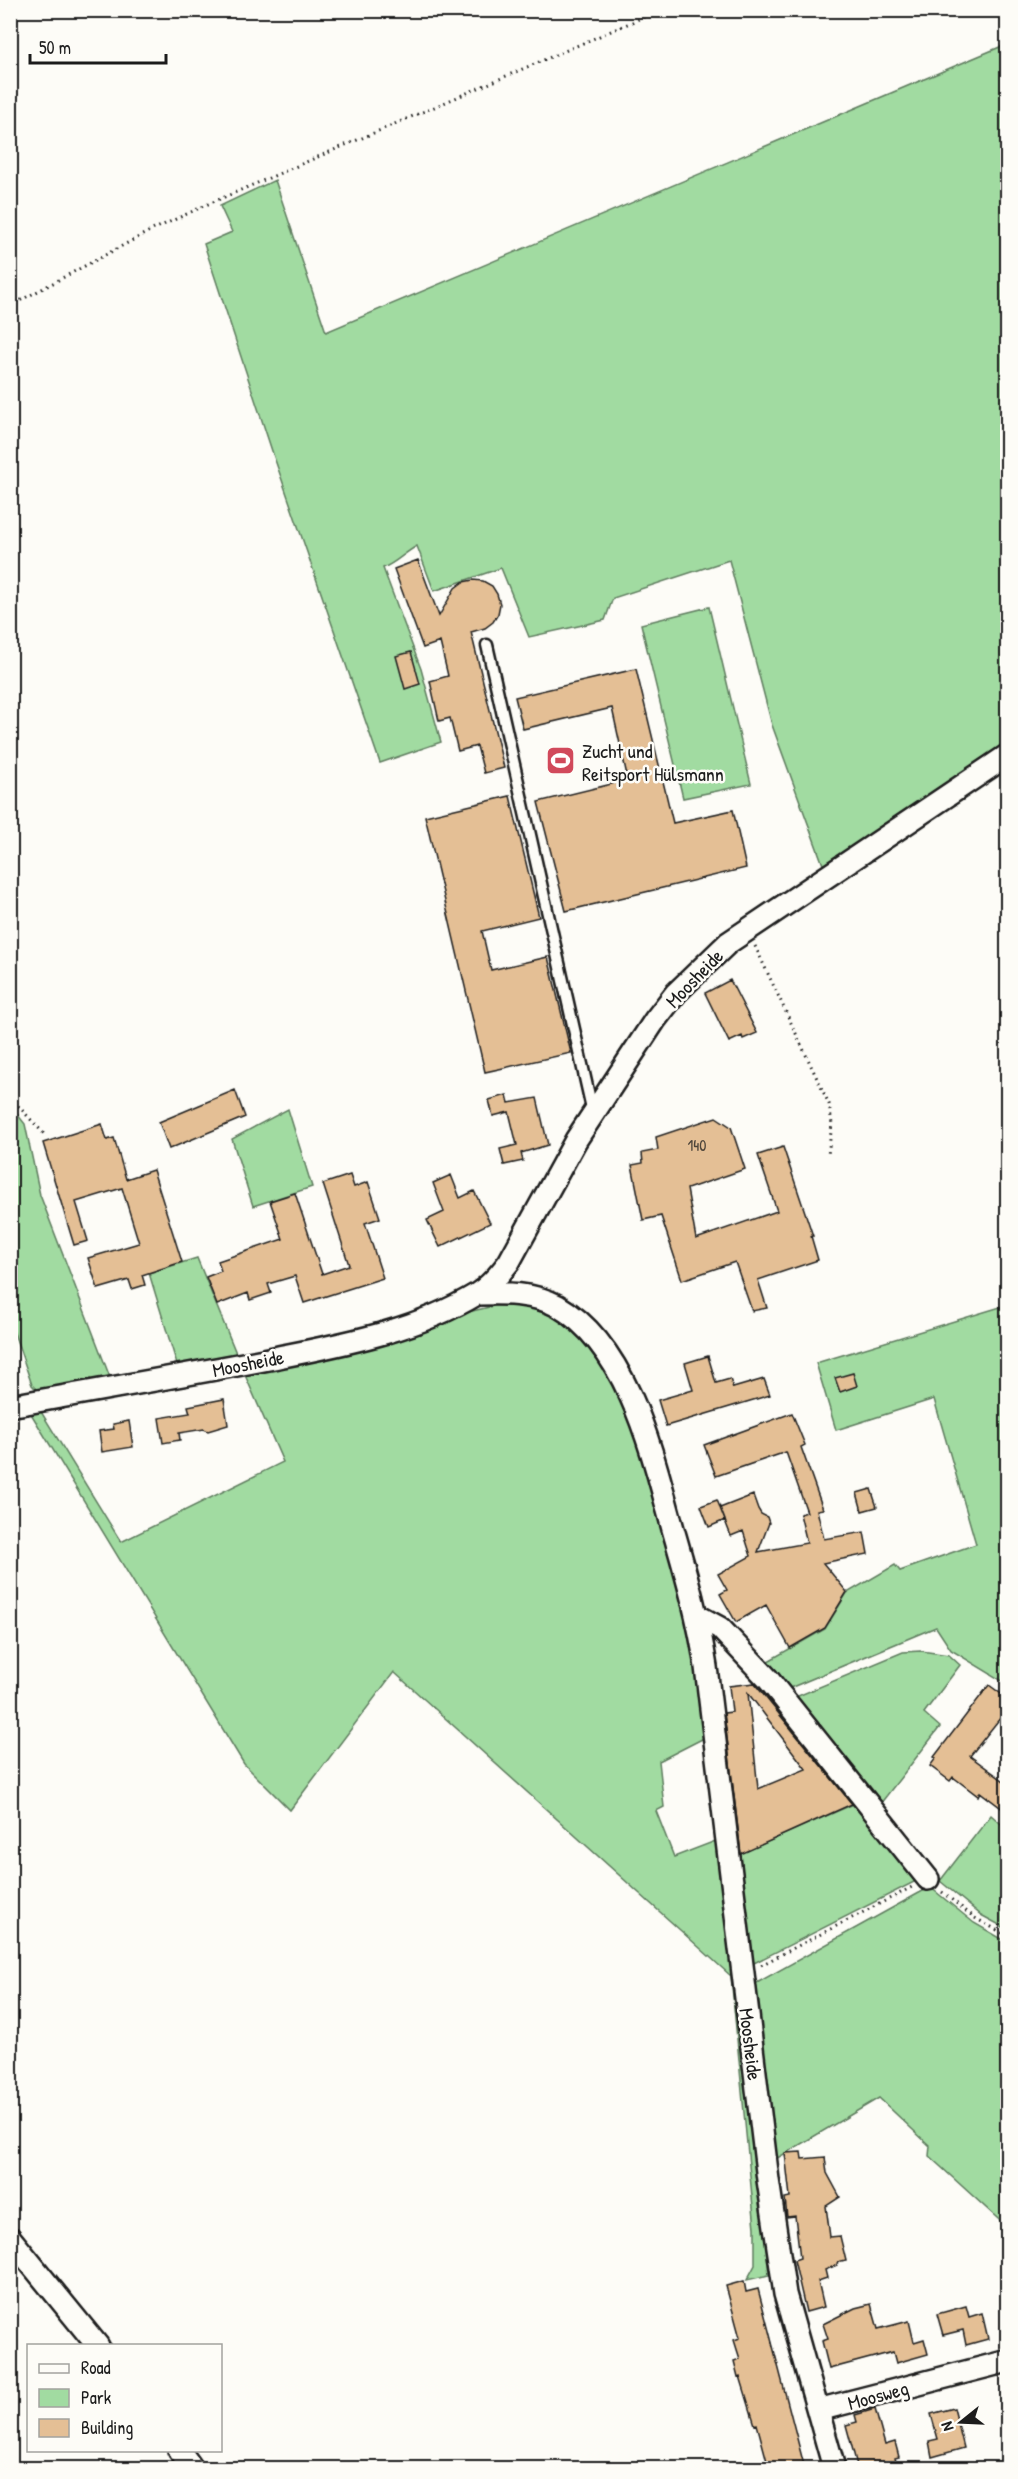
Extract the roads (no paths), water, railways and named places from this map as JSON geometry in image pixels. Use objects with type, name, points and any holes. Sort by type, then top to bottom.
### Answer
[{"type":"street","name":"Moosheide","points":[[10,1406],[222,1368],[364,1338],[420,1321],[478,1294],[509,1262],[593,1114],[668,1002],[712,956],[747,930],[1008,755]]},
{"type":"street","name":"Moosheide","points":[[478,1294],[524,1295],[556,1305],[586,1330],[615,1367],[645,1435],[696,1614],[706,1667],[773,2216],[785,2294],[834,2469]]},
{"type":"street","points":[[696,1614],[720,1628],[768,1679],[928,1879]]},
{"type":"street","points":[[10,2238],[96,2344]]},
{"type":"street","name":"Moosweg","points":[[818,2410],[1008,2361]]},
{"type":"street","points":[[180,2452],[192,2469]]},
{"type":"lane","points":[[487,645],[593,1114]]},
{"type":"place","name":"Zucht und Reitsport Hülsmann","points":[[561,761]]}]
